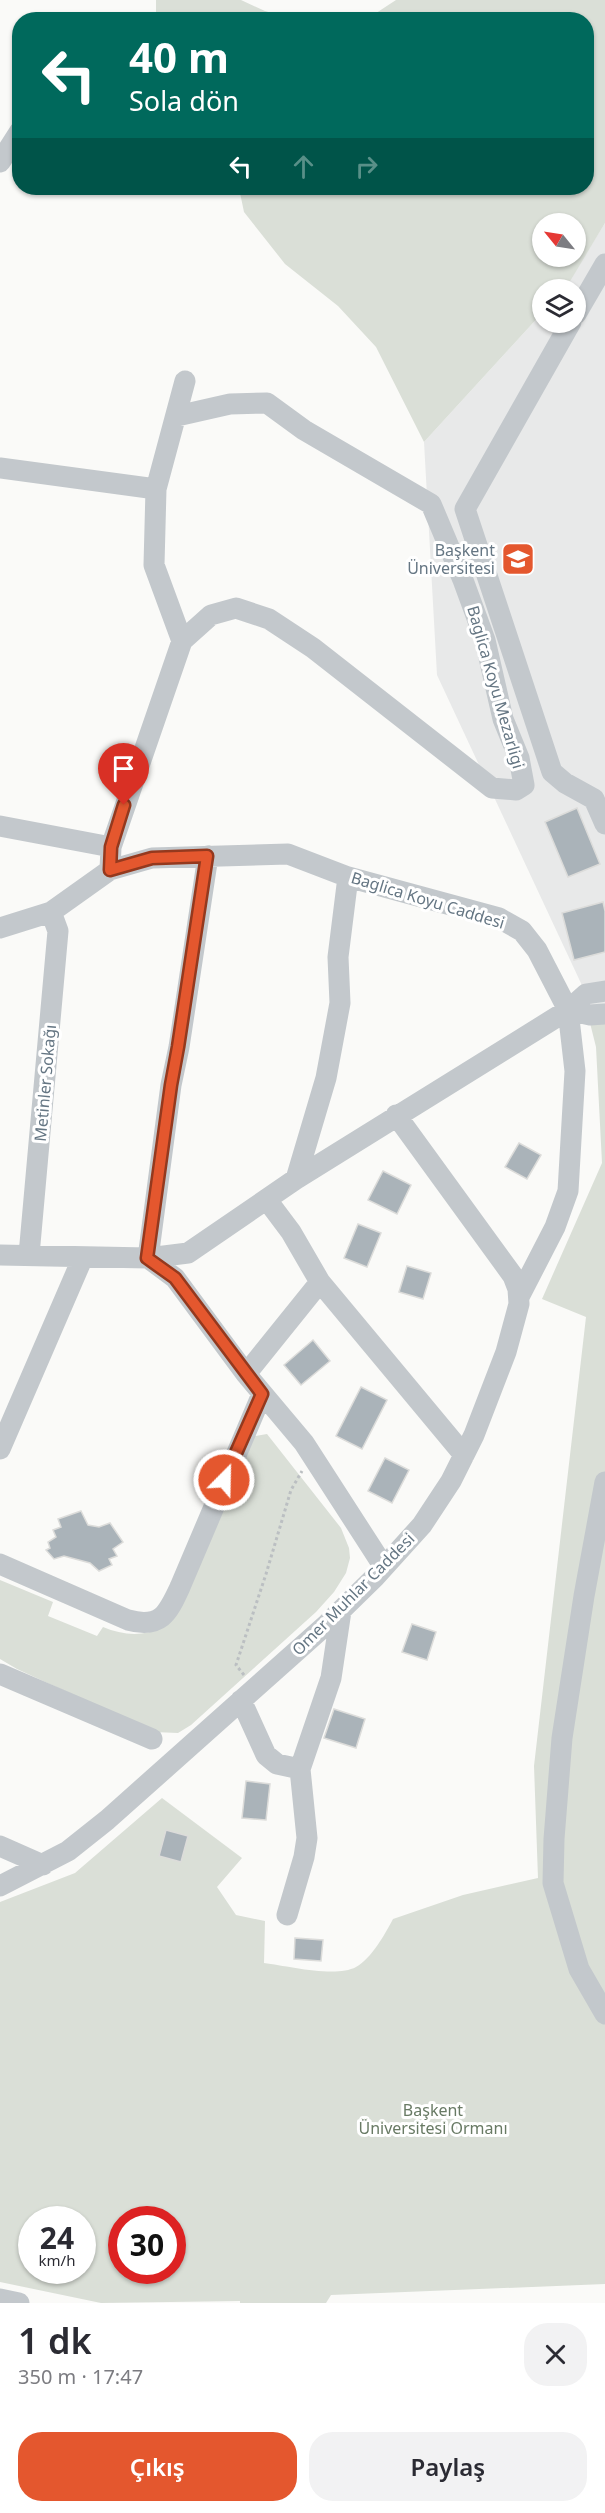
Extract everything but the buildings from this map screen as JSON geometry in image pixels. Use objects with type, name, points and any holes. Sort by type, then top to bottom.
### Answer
[{"type":"street","points":[[0,162],[12,143]]},
{"type":"street","points":[[586,297],[605,264]]},
{"type":"street","points":[[565,333],[465,509],[552,772],[594,799],[605,824]]},
{"type":"street","points":[[110,870],[111,847],[182,641],[154,565],[156,489],[185,381]]},
{"type":"street","name":"Baglica Koyu Mezarligi","points":[[177,416],[230,404],[267,403],[304,430],[431,504],[485,640],[503,719],[519,758],[524,786],[516,790],[492,788],[485,784],[331,662],[269,619],[236,608],[211,615],[182,641]]},
{"type":"street","points":[[0,468],[156,489]]},
{"type":"street","points":[[0,826],[111,847]]},
{"type":"street","name":"Baglica Koyu Caddesi","points":[[0,928],[51,912],[110,870],[152,858],[288,854],[348,877],[499,918],[522,931],[537,950],[568,1010],[575,1071],[568,1191],[555,1227],[519,1297]]},
{"type":"street","points":[[147,1258],[171,1085],[207,856]]},
{"type":"street","points":[[296,1179],[326,1077],[340,1003],[338,957],[348,877]]},
{"type":"street","name":"Metinler Sokağı","points":[[29,1255],[58,931],[51,912]]},
{"type":"street","points":[[0,1255],[147,1258],[188,1252],[396,1115],[568,1010],[586,994],[605,991]]},
{"type":"street","points":[[568,1010],[590,1015],[605,1014]]},
{"type":"street","points":[[396,1115],[513,1276],[519,1297]]},
{"type":"street","points":[[267,1200],[291,1232],[320,1282],[464,1455]]},
{"type":"street","points":[[0,1449],[83,1257]]},
{"type":"street","points":[[147,1258],[175,1278],[246,1374],[311,1454],[384,1567]]},
{"type":"street","points":[[246,1374],[320,1282]]},
{"type":"street","name":"Omer Muhlar Caddesi","points":[[0,1886],[68,1851],[107,1820],[341,1611],[422,1525],[438,1503],[464,1455],[506,1352],[516,1321],[519,1297]]},
{"type":"street","points":[[0,1564],[128,1620],[140,1623],[159,1619],[165,1615],[180,1587],[262,1394]]},
{"type":"street","points":[[605,1482],[584,1596],[562,1738],[553,1883],[579,1969],[605,2014]]},
{"type":"street","points":[[287,1915],[304,1857],[307,1838],[300,1769],[331,1678],[341,1611]]},
{"type":"street","points":[[0,1674],[152,1738]]},
{"type":"street","points":[[247,1695],[266,1755],[277,1764],[300,1769]]},
{"type":"street","points":[[0,1846],[43,1864]]},
{"type":"street","points":[[0,2299],[19,2303]]},
{"type":"path","points":[[247,1695],[236,1665],[291,1490],[311,1454]]},
{"type":"shaded area","name":"Başkent Üniversitesi","points":[[605,223],[605,1047],[586,994],[437,675],[424,442],[532,324],[532,333],[586,333],[586,279],[570,279],[578,267],[586,267],[586,254]]},
{"type":"green space","points":[[156,0],[241,0],[268,12],[156,12]]},
{"type":"green space","points":[[396,0],[605,0],[605,223],[586,255],[586,213],[532,213],[532,267],[579,267],[571,279],[532,279],[532,324],[424,442],[376,347],[338,306],[285,264],[244,212],[240,195],[594,195],[594,12],[378,12]]},
{"type":"green space","name":"Başkent Üniversitesi Ormanı","points":[[605,1022],[605,2284],[331,2295],[326,2303],[240,2303],[240,2301],[101,2303],[0,2282],[0,1902],[75,1873],[162,1798],[242,1858],[217,1887],[236,1915],[265,1921],[264,1963],[324,1971],[347,1970],[356,1967],[367,1958],[378,1945],[393,1919],[463,1895],[538,1878],[534,1766],[586,1317],[542,1299],[602,1163],[596,1047],[590,1023]]},
{"type":"green space","points":[[267,1434],[341,1528],[349,1548],[350,1558],[346,1573],[334,1592],[316,1612],[191,1725],[178,1733],[154,1732],[0,1659],[0,1580],[53,1602],[48,1616],[97,1636],[103,1627],[132,1634],[147,1633],[161,1628],[249,1437]]},
{"type":"place","name":"Başkent Üniversitesi","points":[[518,559]]},
{"type":"route","points":[[124,805],[111,847],[110,870],[152,858],[207,856],[171,1085],[147,1258],[175,1278],[262,1394],[224,1480]]}]
